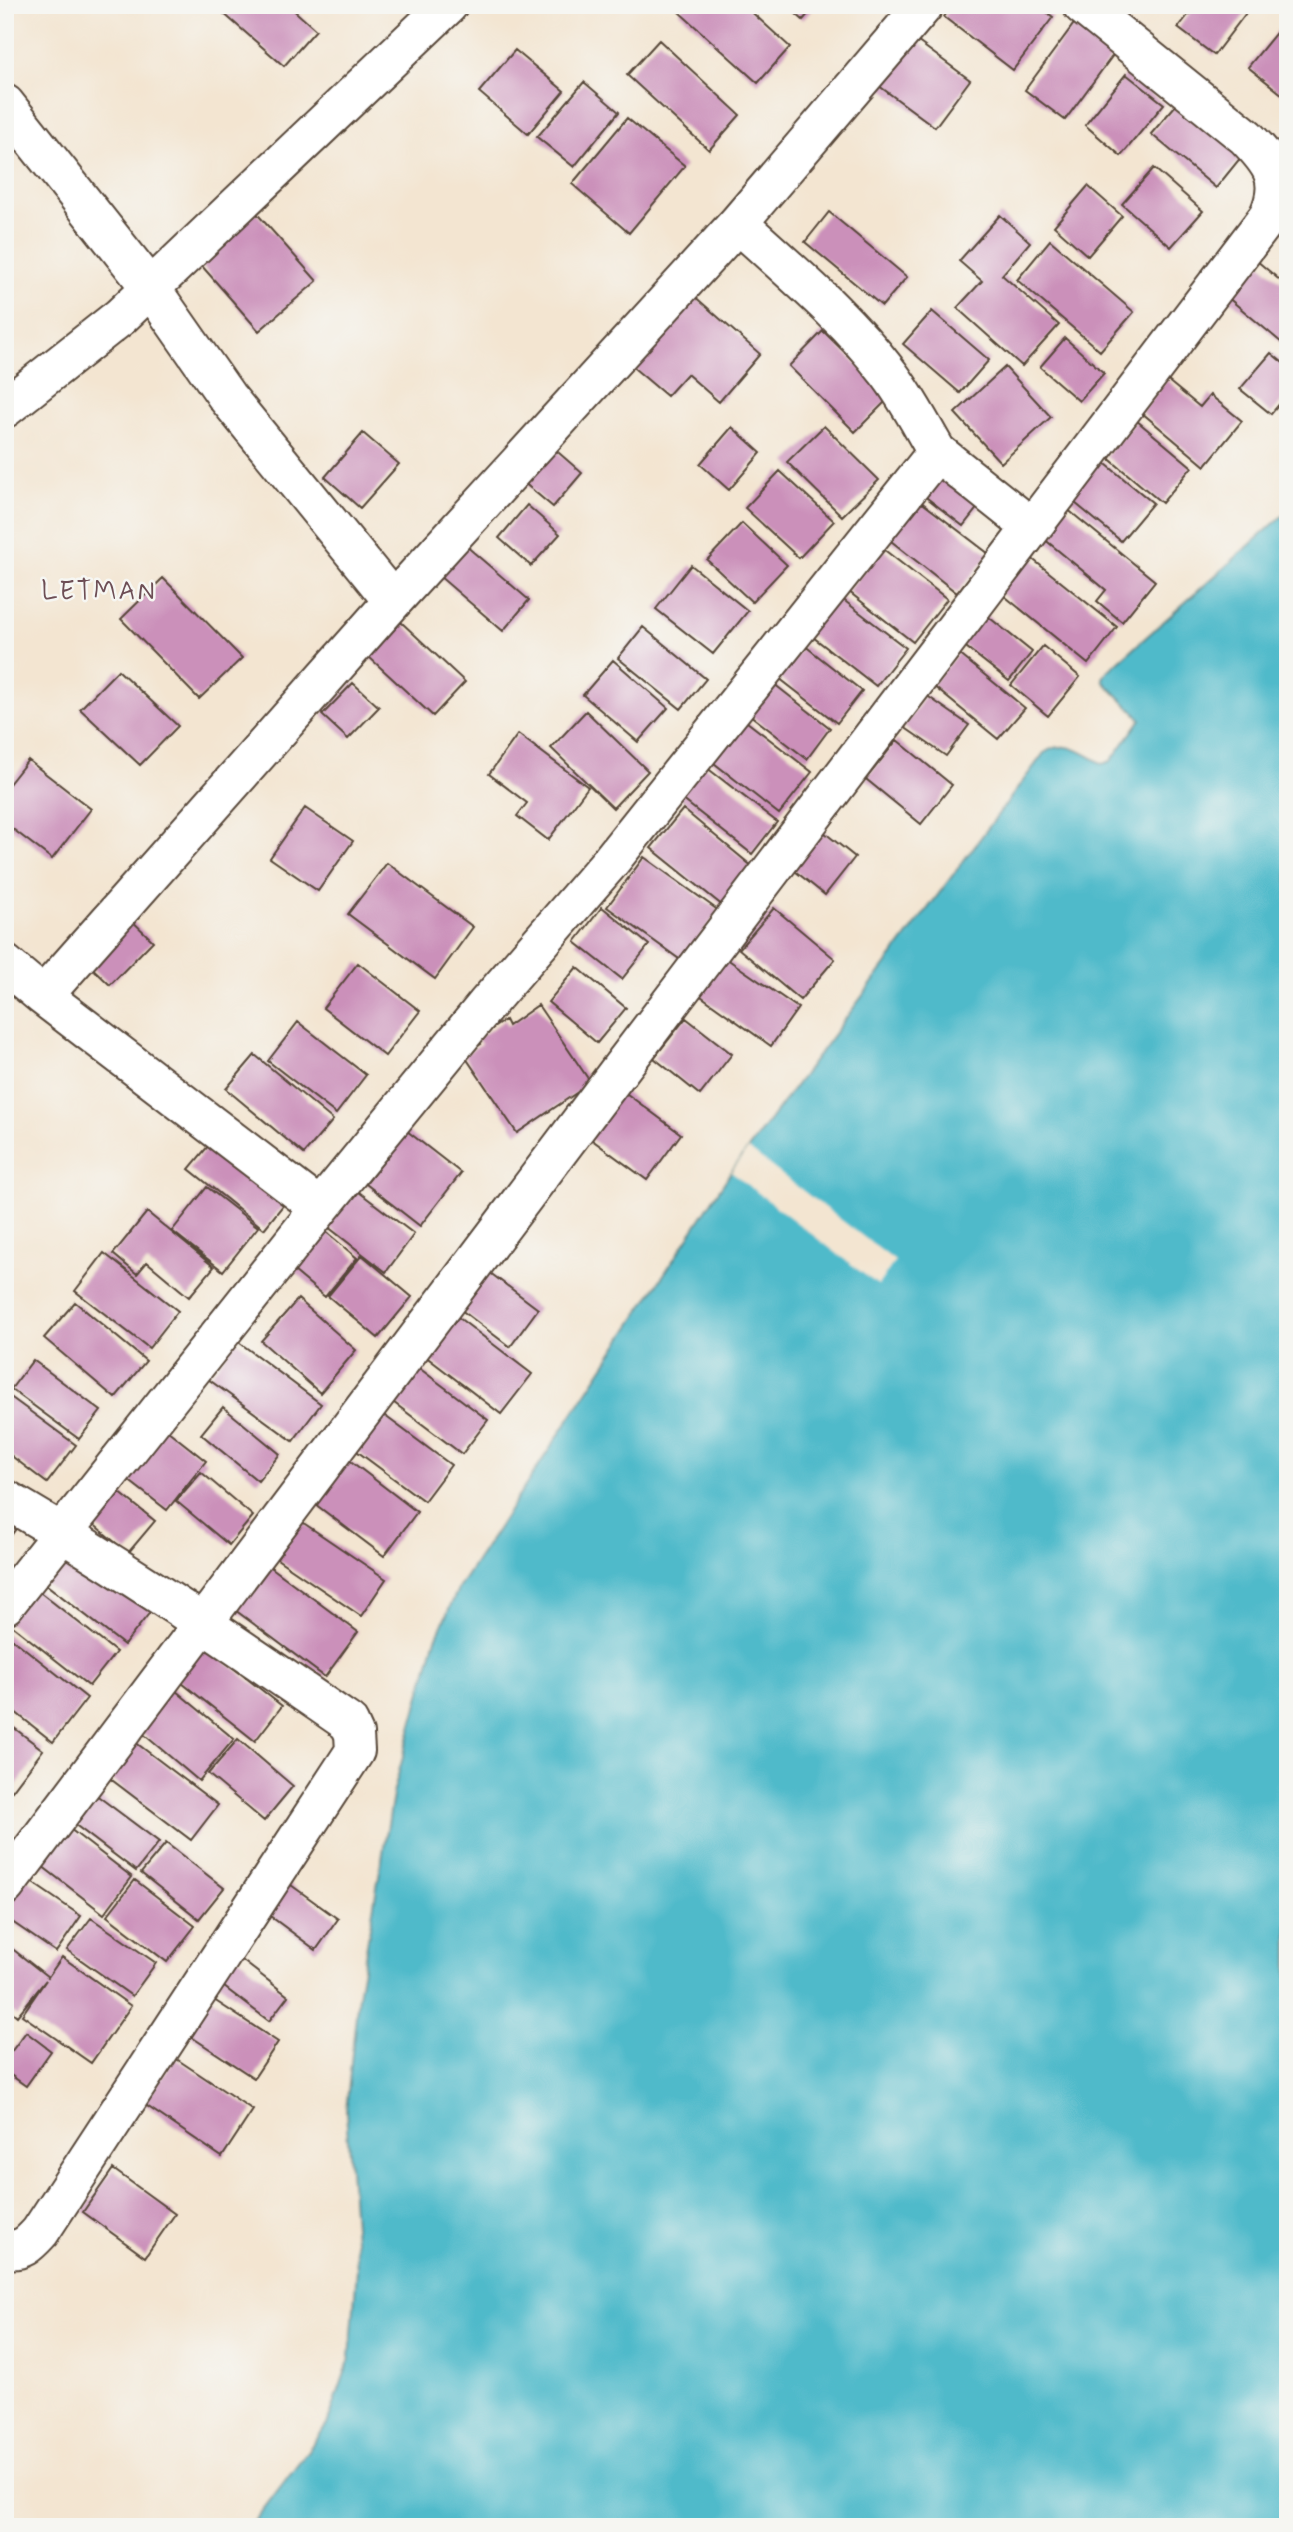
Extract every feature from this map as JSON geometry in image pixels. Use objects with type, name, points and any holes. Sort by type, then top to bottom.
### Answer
[{"type":"street","points":[[5,408],[120,317],[448,5]]},
{"type":"street","points":[[43,996],[393,601],[738,223],[924,5]]},
{"type":"street","points":[[5,1886],[621,1068],[1268,217],[1277,198],[1276,183],[1264,156],[1246,137],[1082,5]]},
{"type":"street","points":[[5,104],[150,288],[228,397],[393,601]]},
{"type":"street","points":[[738,223],[821,299],[872,354],[904,396],[937,452],[1031,527]]},
{"type":"street","points":[[5,1605],[320,1208],[486,1005],[610,862],[937,452]]},
{"type":"street","points":[[5,964],[320,1208]]},
{"type":"street","points":[[5,1499],[205,1623],[349,1723],[354,1734],[355,1751],[40,2232],[28,2246],[16,2251],[5,2249]]},
{"type":"water","points":[[1288,511],[1288,2527],[250,2527],[327,2425],[350,2358],[357,2269],[346,2111],[358,1996],[394,1790],[435,1641],[458,1589],[731,1172],[1044,753],[1067,747],[1103,764],[1111,761],[1141,719],[1104,682],[1103,678],[1107,672]]},
{"type":"pier","points":[[748,1149],[895,1261],[878,1285],[731,1172]]},
{"type":"building","points":[[214,5],[288,5],[316,30],[284,66]]},
{"type":"building","points":[[685,5],[744,5],[790,47],[758,83],[679,12]]},
{"type":"building","points":[[786,5],[816,5],[803,20]]},
{"type":"building","points":[[952,5],[1037,5],[1053,17],[1013,70],[944,17]]},
{"type":"building","points":[[1196,5],[1252,5],[1214,55],[1178,28]]},
{"type":"building","points":[[1288,18],[1288,88],[1283,95],[1248,67]]},
{"type":"building","points":[[1076,21],[1116,51],[1065,120],[1025,90]]},
{"type":"building","points":[[906,33],[970,80],[935,127],[871,80]]},
{"type":"building","points":[[659,40],[740,115],[709,150],[627,75]]},
{"type":"building","points":[[515,50],[564,91],[528,134],[479,92]]},
{"type":"building","points":[[1126,74],[1164,104],[1121,156],[1085,125]]},
{"type":"building","points":[[584,82],[619,112],[574,167],[537,137]]},
{"type":"building","points":[[1182,98],[1246,151],[1216,188],[1151,134]]},
{"type":"building","points":[[627,118],[685,166],[629,233],[572,184]]},
{"type":"building","points":[[1154,168],[1203,211],[1171,247],[1122,204]]},
{"type":"building","points":[[1088,186],[1122,216],[1088,256],[1054,226]]},
{"type":"building","points":[[251,207],[317,281],[259,331],[194,257]]},
{"type":"building","points":[[829,212],[907,277],[882,306],[805,242]]},
{"type":"building","points":[[1000,215],[1030,242],[1002,275],[1059,325],[1022,366],[957,308],[982,281],[959,261]]},
{"type":"building","points":[[1050,240],[1134,312],[1100,351],[1017,280]]},
{"type":"building","points":[[1250,255],[1288,287],[1288,348],[1220,291]]},
{"type":"building","points":[[684,287],[760,354],[719,402],[687,374],[667,396],[622,358]]},
{"type":"building","points":[[932,311],[989,360],[960,393],[903,344]]},
{"type":"building","points":[[823,331],[890,397],[855,432],[789,366]]},
{"type":"building","points":[[1065,338],[1104,373],[1079,401],[1040,367]]},
{"type":"building","points":[[1271,353],[1288,367],[1288,394],[1271,414],[1240,389]]},
{"type":"building","points":[[1005,367],[1051,417],[1001,463],[955,413]]},
{"type":"building","points":[[1167,380],[1200,407],[1210,395],[1242,421],[1205,466],[1141,412]]},
{"type":"building","points":[[1136,420],[1192,467],[1162,503],[1106,456]]},
{"type":"building","points":[[824,426],[879,480],[842,516],[787,462]]},
{"type":"building","points":[[732,427],[761,453],[729,490],[700,464]]},
{"type":"building","points":[[363,433],[399,464],[360,508],[325,477]]},
{"type":"building","points":[[551,446],[582,473],[553,507],[522,481]]},
{"type":"building","points":[[936,458],[986,497],[963,526],[913,487]]},
{"type":"building","points":[[1101,460],[1153,503],[1121,541],[1069,498]]},
{"type":"building","points":[[780,471],[834,521],[799,558],[745,508]]},
{"type":"building","points":[[916,498],[989,554],[957,593],[886,537]]},
{"type":"building","points":[[1061,504],[1155,581],[1122,622],[1097,601],[1106,590],[1037,533]]},
{"type":"building","points":[[527,505],[560,534],[531,566],[499,538]]},
{"type":"building","points":[[742,523],[787,565],[752,602],[707,560]]},
{"type":"building","points":[[465,545],[529,600],[503,631],[439,576]]},
{"type":"building","points":[[882,548],[947,599],[913,642],[848,591]]},
{"type":"building","points":[[1020,549],[1117,627],[1088,664],[991,585]]},
{"type":"building","points":[[691,565],[748,611],[713,654],[656,609]]},
{"type":"building","points":[[163,578],[242,658],[199,699],[121,619]]},
{"type":"building","points":[[833,592],[906,648],[876,686],[804,630]]},
{"type":"building","points":[[975,606],[1032,652],[1009,681],[952,636]]},
{"type":"building","points":[[401,622],[465,682],[433,716],[369,657]]},
{"type":"building","points":[[643,627],[706,679],[681,709],[618,658]]},
{"type":"building","points":[[804,645],[862,691],[837,723],[779,678]]},
{"type":"building","points":[[1043,646],[1080,677],[1048,716],[1011,685]]},
{"type":"building","points":[[958,653],[1025,708],[998,739],[932,685]]},
{"type":"building","points":[[613,660],[668,708],[638,742],[583,695]]},
{"type":"building","points":[[118,670],[178,726],[140,765],[80,709]]},
{"type":"building","points":[[769,680],[830,728],[807,759],[745,711]]},
{"type":"building","points":[[353,683],[379,707],[348,739],[322,715]]},
{"type":"building","points":[[926,695],[969,725],[946,756],[904,727]]},
{"type":"building","points":[[586,711],[648,771],[613,808],[551,748]]},
{"type":"building","points":[[738,715],[812,772],[779,814],[705,756]]},
{"type":"building","points":[[518,734],[588,787],[548,840],[517,816],[527,803],[489,774]]},
{"type":"building","points":[[897,740],[952,785],[921,824],[866,779]]},
{"type":"building","points":[[28,760],[91,809],[52,859],[5,823],[5,789]]},
{"type":"building","points":[[702,764],[777,822],[752,854],[677,795]]},
{"type":"building","points":[[305,808],[353,841],[318,891],[270,858]]},
{"type":"building","points":[[683,809],[754,868],[723,906],[651,848]]},
{"type":"building","points":[[820,829],[855,857],[825,895],[790,867]]},
{"type":"building","points":[[644,857],[719,911],[682,961],[607,907]]},
{"type":"building","points":[[387,863],[473,927],[435,979],[348,914]]},
{"type":"building","points":[[602,907],[649,945],[622,979],[575,942]]},
{"type":"building","points":[[774,908],[835,959],[800,1000],[739,949]]},
{"type":"building","points":[[124,913],[153,941],[110,985],[81,957]]},
{"type":"building","points":[[717,952],[798,1008],[771,1046],[691,989]]},
{"type":"building","points":[[358,963],[420,1011],[385,1056],[323,1008]]},
{"type":"building","points":[[577,967],[626,1008],[597,1043],[548,1002]]},
{"type":"building","points":[[538,1005],[591,1083],[517,1133],[464,1055],[481,1044],[477,1039],[505,1020],[508,1026]]},
{"type":"building","points":[[686,1018],[732,1054],[700,1095],[654,1058]]},
{"type":"building","points":[[298,1022],[366,1075],[336,1114],[268,1061]]},
{"type":"building","points":[[255,1055],[333,1120],[304,1154],[226,1089]]},
{"type":"building","points":[[619,1088],[681,1134],[647,1180],[584,1134]]},
{"type":"building","points":[[407,1131],[461,1173],[420,1226],[366,1184]]},
{"type":"building","points":[[219,1133],[293,1193],[264,1229],[189,1169]]},
{"type":"building","points":[[351,1186],[414,1234],[386,1272],[323,1223]]},
{"type":"building","points":[[207,1187],[258,1227],[223,1271],[172,1231]]},
{"type":"building","points":[[147,1212],[214,1267],[189,1297],[147,1262],[137,1274],[113,1254]]},
{"type":"building","points":[[313,1221],[357,1258],[325,1297],[281,1260]]},
{"type":"building","points":[[104,1253],[178,1311],[149,1348],[75,1291]]},
{"type":"building","points":[[362,1255],[412,1297],[378,1338],[328,1296]]},
{"type":"building","points":[[485,1269],[538,1309],[510,1347],[456,1306]]},
{"type":"building","points":[[298,1299],[356,1350],[320,1393],[261,1341]]},
{"type":"building","points":[[75,1302],[146,1361],[115,1398],[44,1338]]},
{"type":"building","points":[[446,1308],[532,1374],[501,1414],[416,1349]]},
{"type":"building","points":[[236,1340],[321,1404],[293,1441],[208,1379]]},
{"type":"building","points":[[33,1360],[101,1411],[79,1439],[11,1389]]},
{"type":"building","points":[[415,1365],[488,1420],[462,1454],[389,1399]]},
{"type":"building","points":[[5,1393],[76,1445],[47,1483],[5,1451]]},
{"type":"building","points":[[223,1407],[280,1454],[258,1481],[201,1434]]},
{"type":"building","points":[[377,1410],[451,1465],[424,1501],[350,1446]]},
{"type":"building","points":[[158,1423],[206,1461],[167,1510],[118,1472]]},
{"type":"building","points":[[344,1456],[417,1512],[384,1556],[311,1501]]},
{"type":"building","points":[[201,1472],[253,1516],[229,1545],[176,1501]]},
{"type":"building","points":[[119,1492],[155,1521],[128,1553],[92,1523]]},
{"type":"building","points":[[5,1516],[18,1526],[5,1544]]},
{"type":"building","points":[[302,1522],[386,1579],[361,1616],[277,1559]]},
{"type":"building","points":[[65,1535],[155,1606],[124,1645],[34,1575]]},
{"type":"building","points":[[268,1565],[358,1632],[325,1677],[235,1610]]},
{"type":"building","points":[[27,1582],[116,1652],[89,1686],[5,1620]]},
{"type":"building","points":[[5,1633],[87,1698],[53,1742],[5,1704]]},
{"type":"building","points":[[204,1645],[282,1706],[255,1741],[177,1679]]},
{"type":"building","points":[[170,1686],[234,1739],[199,1781],[135,1727]]},
{"type":"building","points":[[5,1721],[43,1750],[12,1791],[5,1786]]},
{"type":"building","points":[[131,1739],[218,1805],[191,1840],[104,1774]]},
{"type":"building","points":[[238,1739],[293,1786],[264,1821],[208,1774]]},
{"type":"building","points":[[87,1788],[159,1842],[136,1871],[65,1817]]},
{"type":"building","points":[[61,1822],[132,1877],[104,1914],[33,1859]]},
{"type":"building","points":[[166,1843],[224,1888],[199,1919],[141,1873]]},
{"type":"building","points":[[21,1875],[81,1916],[56,1952],[5,1917],[5,1897]]},
{"type":"building","points":[[135,1880],[195,1926],[167,1962],[107,1916]]},
{"type":"building","points":[[284,1880],[338,1919],[316,1950],[262,1910]]},
{"type":"building","points":[[91,1918],[156,1963],[132,1996],[67,1950]]},
{"type":"building","points":[[5,1943],[48,1977],[62,1957],[131,2006],[91,2063],[22,2015],[46,1980],[17,2016],[5,2006]]},
{"type":"building","points":[[234,1954],[288,1996],[269,2021],[215,1980]]},
{"type":"building","points":[[211,1998],[278,2042],[254,2078],[187,2034]]},
{"type":"building","points":[[26,2032],[51,2051],[26,2086],[5,2071],[5,2060]]},
{"type":"building","points":[[175,2058],[253,2110],[222,2157],[144,2104]]},
{"type":"building","points":[[113,2169],[175,2214],[145,2257],[83,2212]]},
{"type":"district","name":"LETMAN","points":[[99,590]]}]
